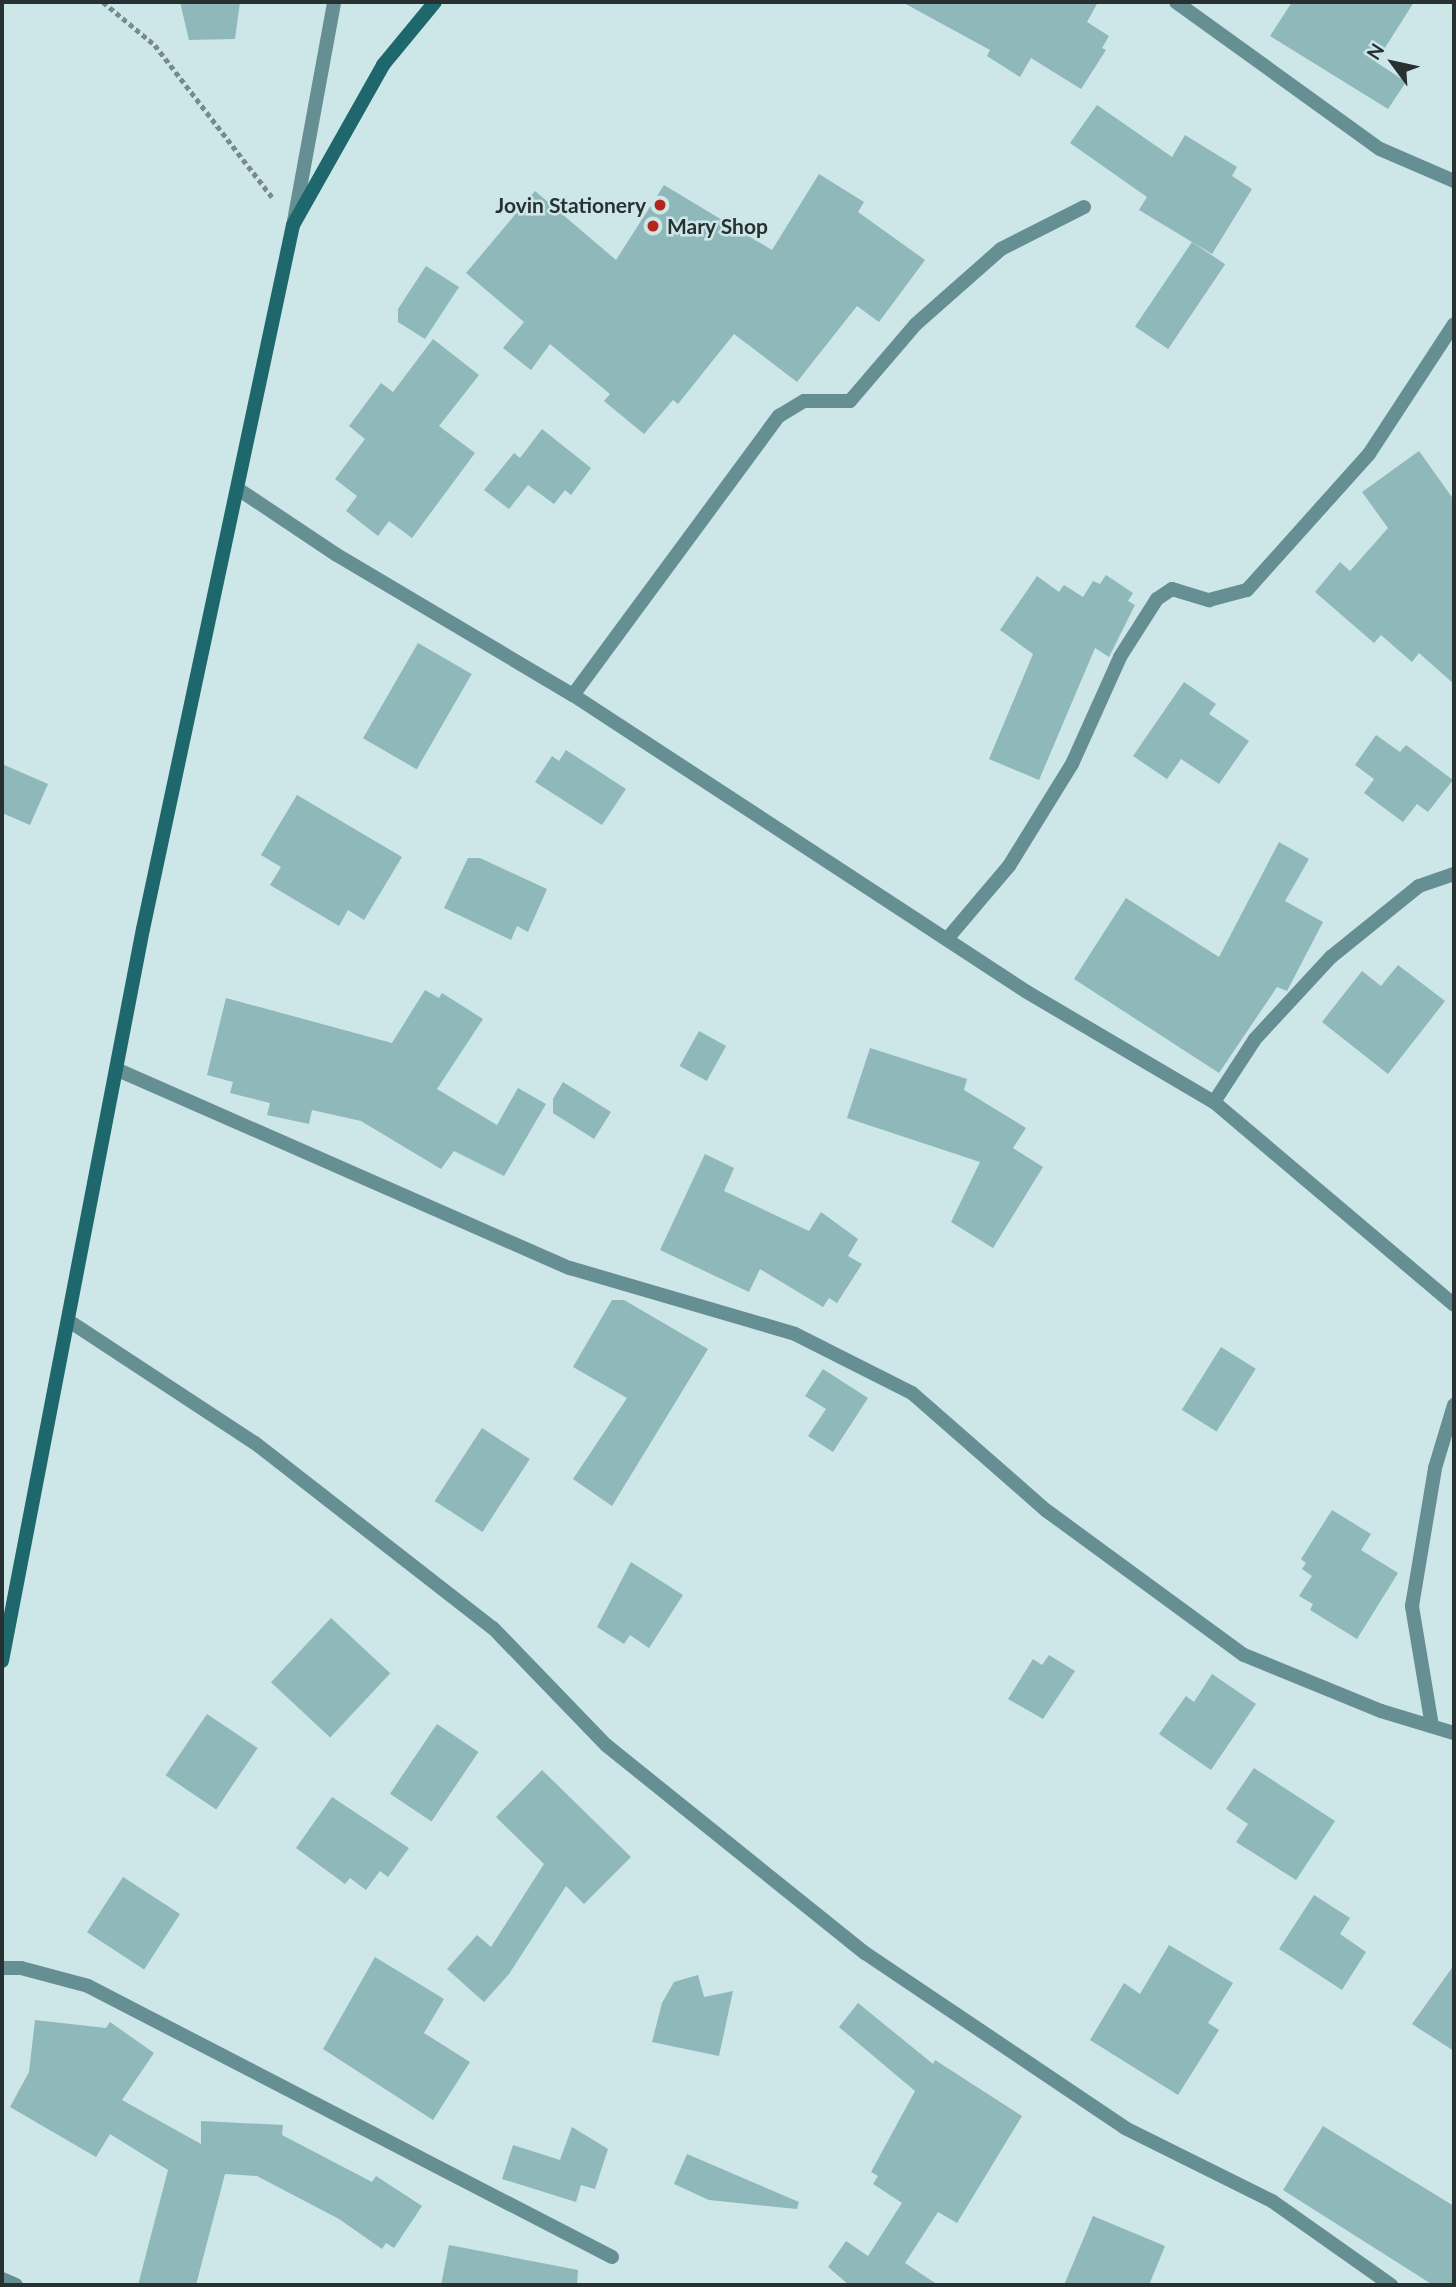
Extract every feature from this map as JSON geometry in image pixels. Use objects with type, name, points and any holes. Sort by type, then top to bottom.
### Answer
[{"type":"street","points":[[2,1661],[118,1070],[241,491],[334,2]]},
{"type":"street","points":[[293,225],[383,65],[435,2]]},
{"type":"street","points":[[1176,2],[1380,149],[1453,178]]},
{"type":"street","points":[[573,695],[779,416],[804,401],[850,401],[916,324],[1001,249],[1084,207]]},
{"type":"street","points":[[947,939],[1009,866],[1072,764],[1120,657],[1157,599],[1172,589],[1209,600],[1247,590],[1370,454],[1454,324]]},
{"type":"street","points":[[241,491],[337,555],[573,695],[947,939],[1214,1102],[1454,1305]]},
{"type":"street","points":[[1214,1102],[1255,1039],[1331,957],[1419,886],[1454,874]]},
{"type":"street","points":[[118,1070],[569,1268],[795,1334],[912,1392],[1047,1511],[1244,1655],[1454,1733]]},
{"type":"street","points":[[69,1321],[255,1443],[493,1628],[606,1745],[864,1953],[1125,2128],[1272,2201],[1391,2285]]},
{"type":"street","points":[[1432,1726],[1412,1606],[1435,1468],[1454,1405]]},
{"type":"street","points":[[2,1968],[22,1968],[88,1986],[612,2257]]},
{"type":"street","points":[[2,2279],[16,2285]]},
{"type":"path","points":[[103,2],[155,45],[293,225]]},
{"type":"building","points":[[180,2],[240,2],[235,39],[189,40]]},
{"type":"building","points":[[902,2],[1098,2],[1087,22],[1109,36],[1102,48],[1106,50],[1081,89],[1031,58],[1020,77],[987,56],[990,50]]},
{"type":"building","points":[[1292,2],[1414,2],[1376,62],[1406,82],[1388,109],[1270,36]]},
{"type":"building","points":[[1097,105],[1172,157],[1185,135],[1237,167],[1232,176],[1252,189],[1212,254],[1139,210],[1147,197],[1070,143]]},
{"type":"building","points":[[819,174],[864,202],[858,212],[925,260],[879,322],[857,306],[797,382],[734,334],[678,404],[673,400],[644,434],[604,401],[610,394],[550,344],[531,370],[503,348],[524,322],[466,273],[535,191],[616,260],[664,185],[772,250]]},
{"type":"building","points":[[1192,242],[1225,264],[1168,349],[1135,327]]},
{"type":"building","points":[[426,266],[459,287],[425,339],[398,322],[398,309]]},
{"type":"building","points":[[433,339],[479,375],[439,426],[475,453],[412,538],[389,521],[378,536],[346,511],[357,496],[335,479],[365,439],[349,426],[381,383],[393,392]]},
{"type":"building","points":[[542,429],[591,468],[571,495],[565,490],[554,504],[528,485],[509,509],[484,490],[514,453],[520,458]]},
{"type":"building","points":[[1419,451],[1454,500],[1454,684],[1419,653],[1412,662],[1381,635],[1374,643],[1315,592],[1340,562],[1350,571],[1388,528],[1362,492]]},
{"type":"building","points":[[1106,575],[1133,593],[1128,601],[1135,605],[1109,657],[1095,648],[1039,780],[989,759],[1033,654],[1000,630],[1037,576],[1059,592],[1064,585],[1083,597],[1093,581],[1100,584]]},
{"type":"building","points":[[418,643],[472,674],[417,769],[363,738]]},
{"type":"building","points":[[1184,682],[1216,704],[1209,714],[1249,741],[1219,784],[1181,759],[1167,779],[1133,756]]},
{"type":"building","points":[[1376,735],[1400,752],[1406,745],[1453,780],[1428,812],[1417,804],[1403,822],[1364,793],[1374,779],[1355,765]]},
{"type":"building","points":[[566,750],[626,789],[602,825],[535,782],[552,756],[559,761]]},
{"type":"building","points":[[2,764],[48,784],[30,825],[2,813]]},
{"type":"building","points":[[297,795],[402,857],[364,920],[348,910],[339,926],[270,885],[281,867],[261,855]]},
{"type":"building","points":[[1279,842],[1309,859],[1285,901],[1323,922],[1287,991],[1277,987],[1219,1073],[1074,979],[1126,898],[1219,957]]},
{"type":"building","points":[[468,858],[480,858],[547,889],[528,932],[517,926],[511,940],[444,908]]},
{"type":"building","points":[[1398,965],[1445,1001],[1388,1074],[1322,1022],[1362,971],[1381,986]]},
{"type":"building","points":[[425,990],[439,998],[442,993],[483,1019],[437,1089],[497,1125],[518,1088],[546,1104],[504,1176],[454,1151],[441,1169],[361,1121],[312,1110],[309,1124],[267,1115],[270,1103],[230,1093],[233,1082],[207,1075],[226,998],[392,1043]]},
{"type":"building","points":[[699,1031],[726,1046],[707,1081],[680,1066]]},
{"type":"building","points":[[870,1048],[967,1079],[964,1090],[1026,1128],[1013,1148],[1043,1167],[993,1248],[951,1222],[980,1162],[847,1118]]},
{"type":"building","points":[[563,1082],[611,1112],[594,1139],[553,1113],[553,1099]]},
{"type":"building","points":[[705,1154],[734,1168],[724,1191],[809,1231],[821,1212],[858,1239],[848,1256],[862,1264],[837,1303],[829,1298],[823,1307],[760,1269],[749,1292],[660,1250]]},
{"type":"building","points":[[612,1300],[624,1300],[708,1349],[612,1506],[573,1479],[627,1398],[573,1367]]},
{"type":"building","points":[[1221,1347],[1256,1369],[1217,1431],[1182,1410]]},
{"type":"building","points":[[823,1369],[868,1398],[833,1452],[808,1436],[826,1409],[805,1396]]},
{"type":"building","points":[[482,1428],[530,1459],[482,1532],[435,1501]]},
{"type":"building","points":[[1332,1510],[1371,1534],[1361,1550],[1398,1573],[1357,1639],[1310,1610],[1313,1604],[1299,1596],[1312,1576],[1302,1569],[1306,1563],[1301,1559]]},
{"type":"building","points":[[631,1562],[683,1595],[649,1648],[630,1635],[624,1644],[597,1627]]},
{"type":"building","points":[[331,1618],[390,1673],[330,1738],[271,1682]]},
{"type":"building","points":[[1049,1655],[1075,1671],[1043,1719],[1008,1699],[1033,1659],[1042,1665]]},
{"type":"building","points":[[1212,1674],[1256,1704],[1211,1770],[1159,1734],[1186,1696],[1194,1702]]},
{"type":"building","points":[[207,1714],[258,1748],[216,1809],[166,1775]]},
{"type":"building","points":[[437,1724],[478,1752],[431,1822],[390,1794]]},
{"type":"building","points":[[1254,1768],[1335,1821],[1296,1880],[1236,1842],[1248,1824],[1226,1809]]},
{"type":"building","points":[[542,1770],[631,1857],[584,1904],[566,1886],[509,1974],[484,2002],[447,1969],[477,1935],[491,1947],[544,1864],[496,1817]]},
{"type":"building","points":[[332,1797],[409,1848],[388,1877],[380,1871],[366,1890],[350,1878],[345,1884],[296,1848]]},
{"type":"building","points":[[123,1877],[180,1914],[144,1969],[87,1932]]},
{"type":"building","points":[[1314,1895],[1350,1918],[1340,1934],[1366,1952],[1342,1990],[1279,1949]]},
{"type":"building","points":[[1169,1945],[1233,1983],[1208,2023],[1219,2030],[1178,2095],[1090,2040],[1124,1983],[1140,1994]]},
{"type":"building","points":[[375,1957],[444,1999],[424,2033],[470,2062],[433,2120],[323,2049]]},
{"type":"building","points":[[1454,1965],[1454,2051],[1412,2024]]},
{"type":"building","points":[[698,1975],[704,1997],[733,1991],[719,2056],[652,2042],[662,2003],[674,1982]]},
{"type":"building","points":[[858,2003],[933,2064],[935,2060],[1022,2116],[957,2223],[938,2212],[905,2263],[938,2285],[849,2285],[828,2267],[846,2241],[868,2256],[902,2203],[873,2184],[878,2176],[871,2172],[915,2091],[839,2027]]},
{"type":"building","points":[[35,2020],[106,2028],[110,2022],[154,2053],[122,2100],[201,2144],[201,2121],[283,2125],[282,2135],[372,2182],[376,2176],[422,2206],[394,2248],[386,2243],[382,2249],[339,2219],[257,2176],[225,2174],[196,2285],[138,2285],[168,2170],[110,2134],[96,2157],[10,2107],[29,2072]]},
{"type":"building","points":[[1323,2126],[1454,2206],[1454,2285],[1433,2285],[1283,2190]]},
{"type":"building","points":[[572,2127],[608,2149],[595,2189],[581,2185],[576,2202],[502,2179],[513,2145],[560,2160]]},
{"type":"building","points":[[687,2154],[799,2202],[797,2209],[709,2200],[674,2184]]},
{"type":"building","points":[[1093,2216],[1165,2246],[1149,2285],[1064,2285]]},
{"type":"building","points":[[449,2245],[578,2270],[577,2285],[441,2285]]},
{"type":"place","name":"Jovin Stationery","points":[[660,205]]},
{"type":"place","name":"Mary Shop","points":[[653,226]]}]
